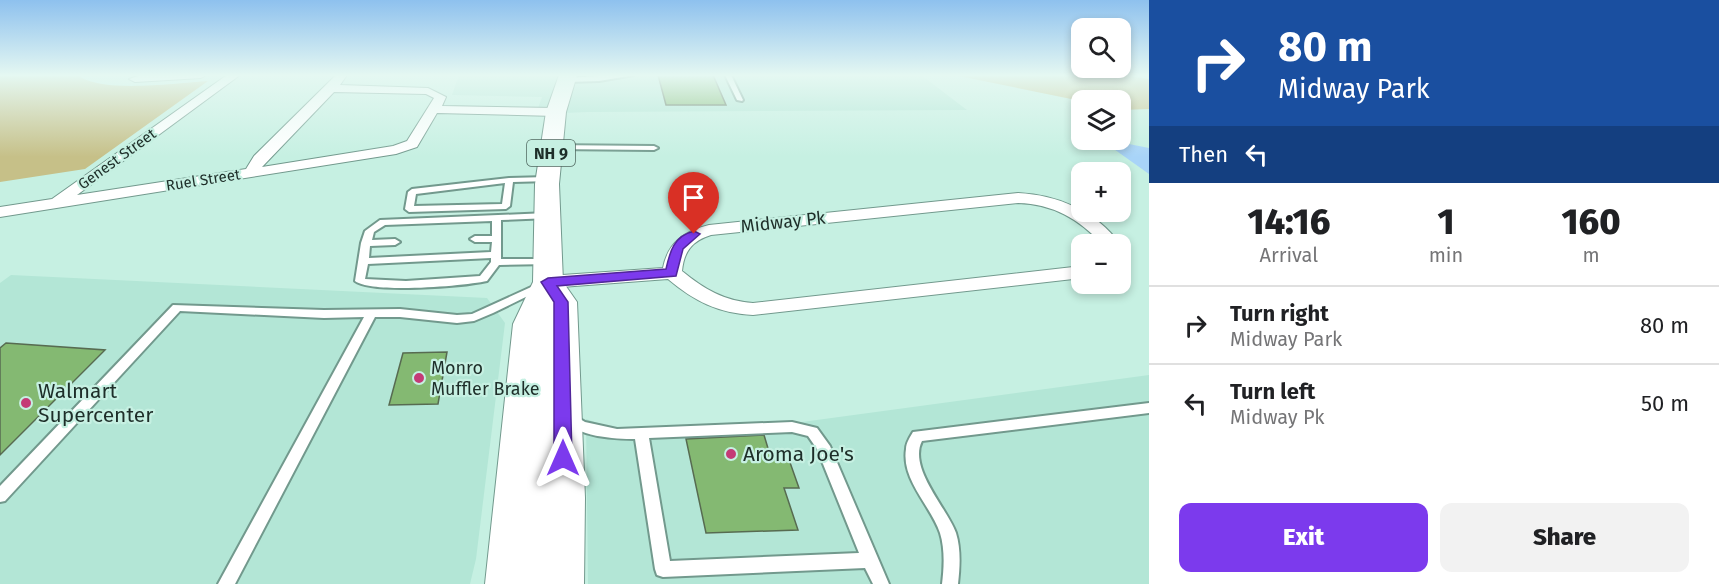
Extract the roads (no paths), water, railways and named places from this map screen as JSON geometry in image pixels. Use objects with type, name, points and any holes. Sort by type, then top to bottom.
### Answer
[{"type":"main road","name":"NH 9","points":[[510,584],[522,462],[530,324],[548,272],[548,179],[559,102]]},
{"type":"main road","name":"NH 9","points":[[548,272],[561,302],[563,498],[559,584]]},
{"type":"street","name":"Genest Street","points":[[58,202],[118,156],[196,102]]},
{"type":"street","points":[[251,173],[259,159],[317,102]]},
{"type":"street","name":"Ruel Street","points":[[0,212],[406,148],[412,144],[436,104]]},
{"type":"street","points":[[436,104],[557,107]]},
{"type":"street","name":"Midway Pk","points":[[672,273],[677,248],[684,240],[709,230],[1018,198],[1044,199],[1070,209],[1101,234]]},
{"type":"street","points":[[548,272],[672,273],[705,299],[718,305],[753,309],[1071,273]]},
{"type":"lane","points":[[552,147],[654,148]]},
{"type":"lane","points":[[510,180],[506,206],[409,209],[412,192],[510,180],[548,179]]},
{"type":"lane","points":[[497,217],[496,258],[483,279],[380,285],[360,281],[370,231],[382,222],[497,217],[547,216]]},
{"type":"lane","points":[[476,239],[497,238]]},
{"type":"lane","points":[[366,243],[395,242]]},
{"type":"lane","points":[[363,261],[496,258],[548,272]]},
{"type":"lane","points":[[0,496],[177,307],[400,313],[458,319],[474,317],[548,272]]},
{"type":"lane","points":[[226,584],[371,314]]},
{"type":"lane","points":[[950,584],[953,558],[948,533],[915,469],[910,453],[912,442],[918,436],[1149,408]]},
{"type":"lane","points":[[563,412],[581,426],[601,432],[641,433],[792,427],[812,432],[823,446],[881,584]]},
{"type":"lane","points":[[641,433],[663,569],[870,560]]},
{"type":"water","points":[[1131,144],[1149,148],[1149,174],[1115,150],[1131,150]]},
{"type":"place","name":"Monro Muffler Brake","points":[[419,378]]},
{"type":"place","name":"Walmart Supercenter","points":[[26,403]]},
{"type":"place","name":"Aroma Joe's","points":[[731,454]]}]
